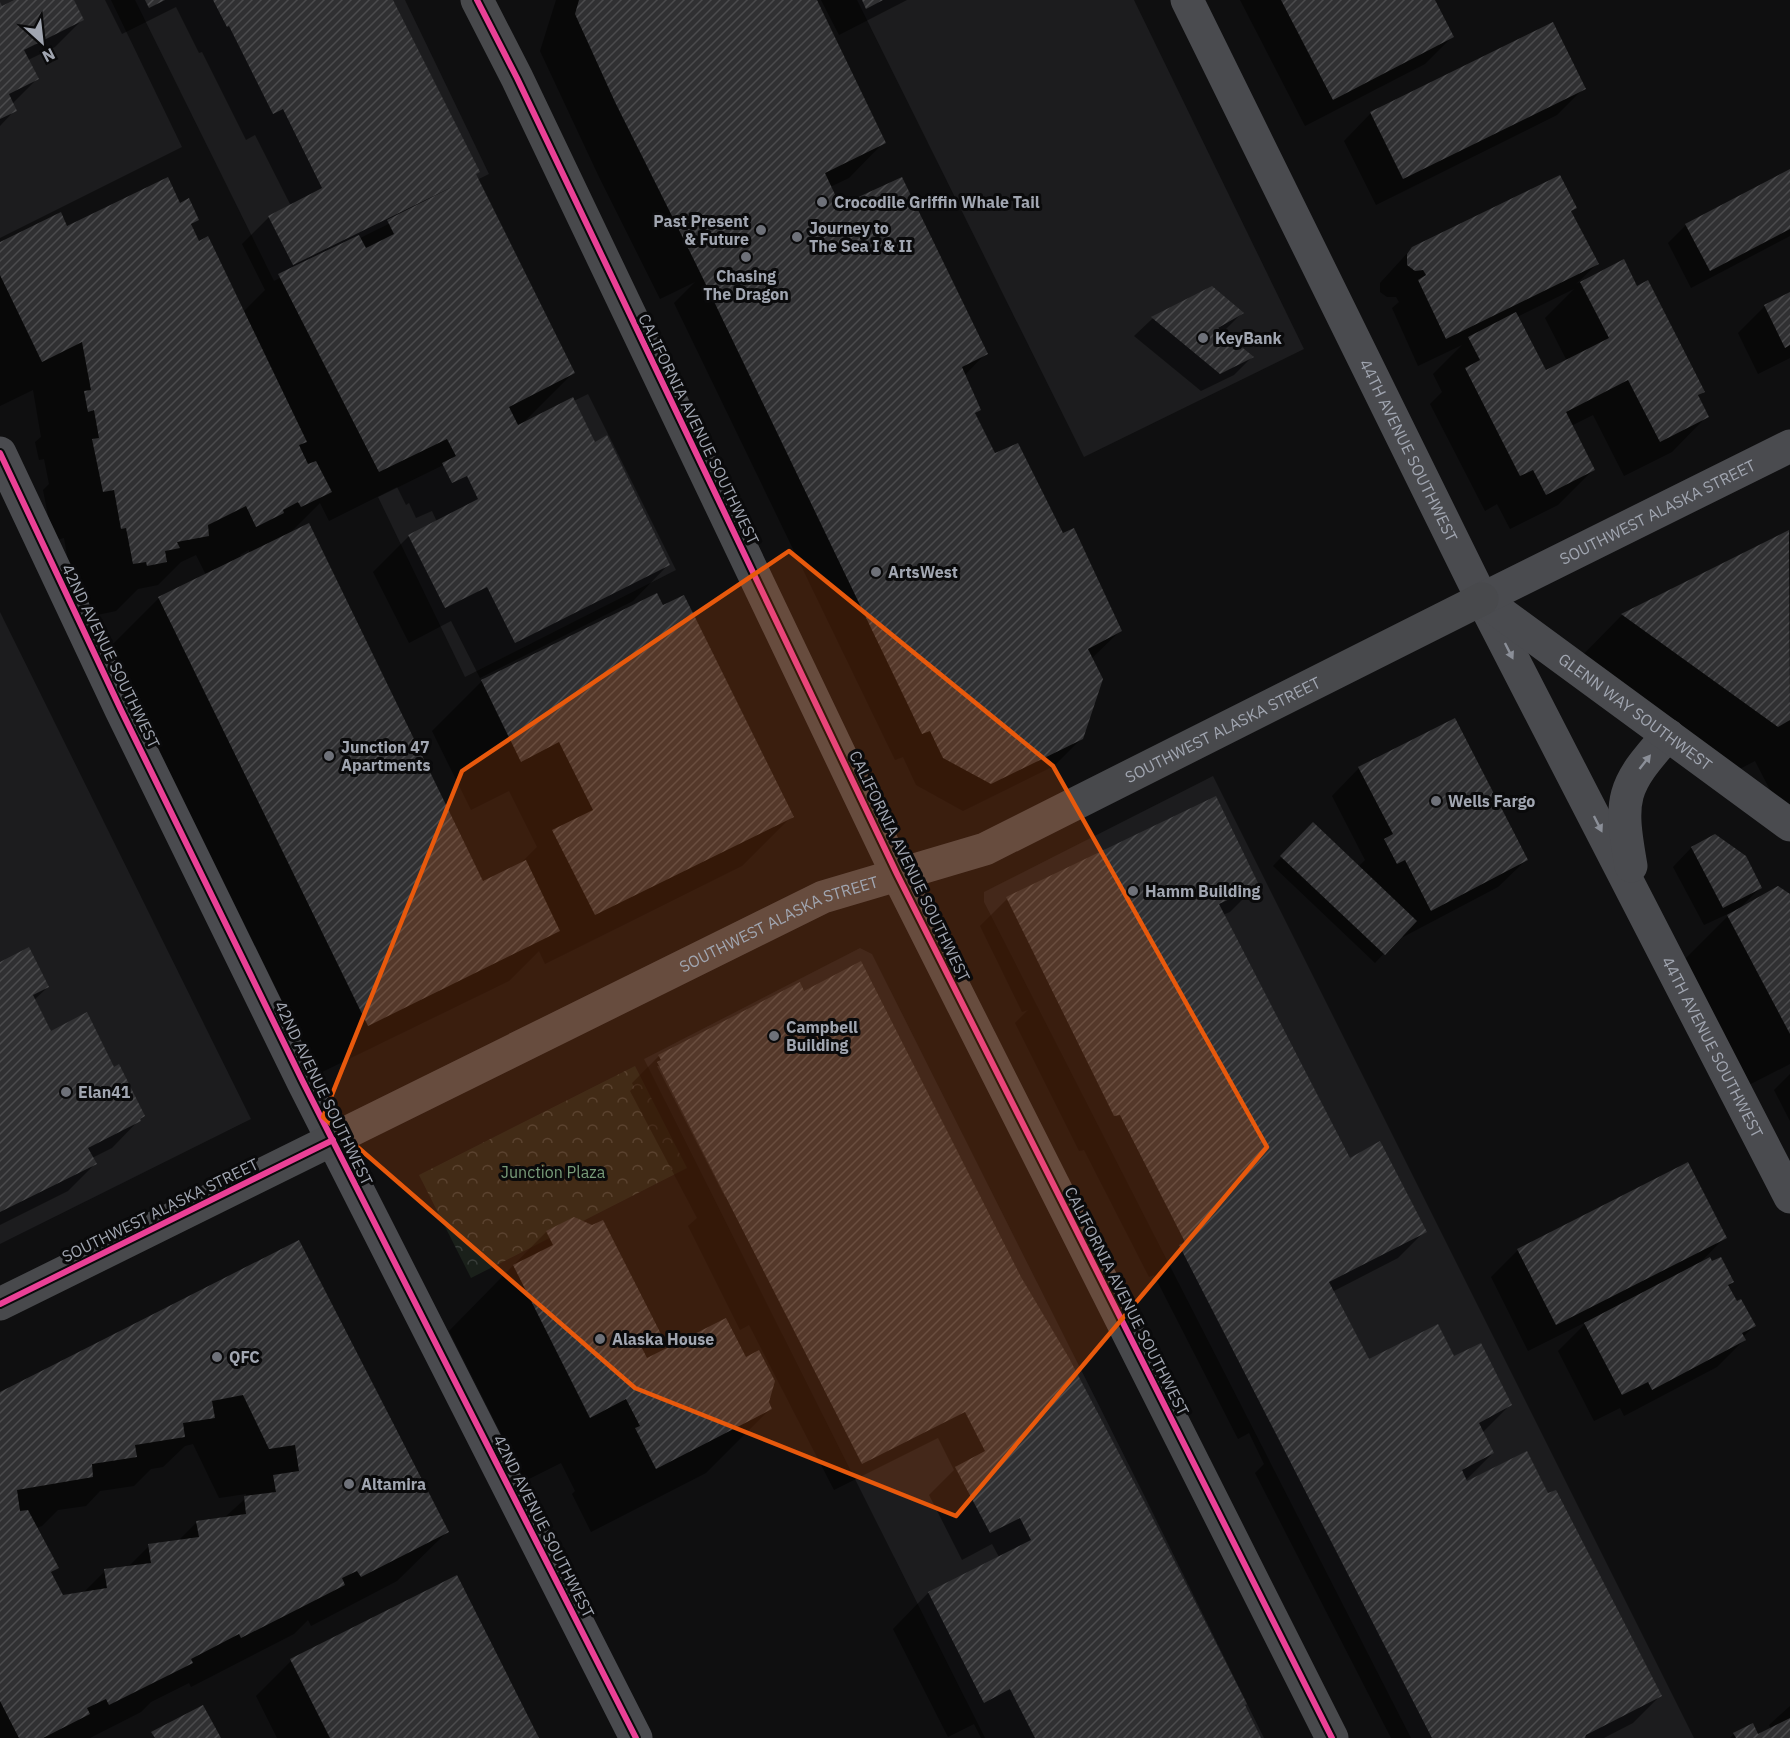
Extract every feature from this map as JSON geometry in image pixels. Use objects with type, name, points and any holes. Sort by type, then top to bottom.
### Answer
[{"type":"main road","name":"CALIFORNIA AVENUE SOUTHWEST","points":[[477,0],[517,78],[897,874],[1332,1738]]},
{"type":"main road","name":"SOUTHWEST ALASKA STREET","points":[[0,1304],[823,897],[985,849],[1482,599]]},
{"type":"street","name":"44TH AVENUE SOUTHWEST","points":[[1187,0],[1482,599],[1790,1197]]},
{"type":"street","name":"SOUTHWEST ALASKA STREET","points":[[1482,599],[1790,446]]},
{"type":"street","name":"42ND AVENUE SOUTHWEST","points":[[0,453],[126,720],[333,1140],[636,1738]]},
{"type":"street","name":"GLENN WAY SOUTHWEST","points":[[1482,599],[1790,825]]},
{"type":"street","name":"44TH AVENUE SOUTHWEST","points":[[1636,898],[1624,826],[1624,805],[1629,788],[1642,763],[1668,735]]},
{"type":"highlighted area","points":[[789,551],[1053,766],[1267,1147],[956,1516],[635,1388],[323,1117],[462,771]]},
{"type":"shaded area","points":[[0,0],[111,0],[182,147],[0,238]]},
{"type":"shaded area","points":[[135,0],[405,0],[489,174],[274,281]]},
{"type":"shaded area","points":[[857,0],[1134,0],[1304,349],[1084,457]]},
{"type":"shaded area","points":[[588,394],[676,570],[465,677],[378,497]]},
{"type":"shaded area","points":[[0,612],[251,1119],[0,1244]]},
{"type":"shaded area","points":[[1213,776],[1694,1738],[1411,1738],[984,902],[984,892]]},
{"type":"shaded area","points":[[860,948],[872,954],[1264,1738],[985,1738],[644,1059]]},
{"type":"green space","name":"Junction Plaza","points":[[635,1066],[687,1168],[471,1278],[419,1175]]},
{"type":"building","points":[[14,0],[74,0],[84,20],[24,50],[39,79],[9,94],[17,111],[0,119],[0,2],[2,6]]},
{"type":"building","points":[[145,0],[165,0],[149,8]]},
{"type":"building","points":[[213,0],[393,0],[480,172],[476,174],[575,373],[509,407],[518,425],[573,397],[595,442],[607,435],[670,565],[515,643],[487,587],[445,608],[408,535],[478,499],[467,476],[452,483],[442,463],[456,456],[447,439],[379,472],[278,274],[359,235],[366,248],[394,234],[387,220],[460,183],[293,265],[268,216],[322,188],[283,109],[273,114],[229,26],[227,27]]},
{"type":"building","points":[[579,0],[817,0],[886,143],[825,173],[838,201],[841,205],[902,177],[988,354],[962,367],[981,410],[975,413],[995,453],[1018,443],[1063,533],[1074,528],[1122,631],[1088,649],[1103,679],[1083,739],[991,784],[943,758],[930,731],[922,734],[696,264],[615,102],[575,14]]},
{"type":"building","points":[[862,0],[883,0],[866,9]]},
{"type":"building","points":[[1281,0],[1435,0],[1454,37],[1333,100]]},
{"type":"building","points":[[1553,22],[1586,89],[1403,179],[1370,112]]},
{"type":"building","points":[[1790,169],[1790,229],[1710,271],[1685,224]]},
{"type":"building","points":[[1560,175],[1577,208],[1571,211],[1599,264],[1446,339],[1418,280],[1426,275],[1423,270],[1415,271],[1407,265],[1407,254],[1412,247]]},
{"type":"building","points":[[168,177],[180,203],[189,198],[199,220],[191,224],[199,241],[208,236],[307,442],[299,445],[308,464],[316,461],[332,492],[301,507],[298,502],[283,510],[284,513],[256,527],[246,506],[208,525],[209,536],[177,542],[180,548],[165,551],[167,562],[147,566],[146,562],[133,564],[126,528],[121,529],[114,490],[103,492],[92,439],[99,438],[94,410],[88,412],[84,391],[91,390],[82,342],[42,362],[0,275],[0,242],[61,212],[67,226]]},
{"type":"building","points":[[1624,259],[1637,286],[1648,280],[1705,392],[1698,395],[1709,417],[1660,442],[1628,380],[1566,412],[1595,470],[1546,495],[1533,470],[1520,476],[1465,368],[1480,360],[1468,337],[1516,312],[1546,370],[1609,338],[1580,282]]},
{"type":"building","name":"KeyBank","points":[[1212,286],[1244,313],[1218,328],[1254,357],[1220,374],[1151,317]]},
{"type":"building","points":[[1790,292],[1790,345],[1785,348],[1764,305]]},
{"type":"building","name":"Junction 47 Apartments","points":[[309,523],[483,881],[526,860],[560,931],[368,1026],[158,597]]},
{"type":"building","points":[[1789,530],[1790,720],[1778,727],[1621,614]]},
{"type":"building","points":[[657,593],[663,605],[684,595],[794,817],[595,915],[552,830],[593,810],[559,742],[521,762],[481,680]]},
{"type":"building","name":"Wells Fargo","points":[[1455,718],[1528,860],[1431,911],[1405,860],[1397,864],[1384,839],[1393,834],[1358,767]]},
{"type":"building","points":[[1216,796],[1259,885],[1219,904],[1350,1158],[1380,1141],[1427,1232],[1329,1282],[1369,1359],[1438,1324],[1454,1356],[1481,1343],[1512,1405],[1479,1423],[1494,1453],[1462,1470],[1467,1481],[1527,1451],[1548,1493],[1556,1490],[1662,1696],[1586,1735],[1585,1738],[1432,1738],[1179,1245],[1185,1242],[1120,1115],[1114,1116],[1006,897]]},
{"type":"building","points":[[1313,822],[1417,921],[1385,955],[1280,856]]},
{"type":"building","points":[[1715,834],[1746,856],[1762,888],[1723,908],[1691,847]]},
{"type":"building","points":[[1778,886],[1790,894],[1790,1034],[1727,915]]},
{"type":"building","name":"Elan41","points":[[29,947],[49,987],[33,995],[51,1031],[87,1012],[114,1067],[119,1064],[145,1116],[140,1119],[141,1121],[88,1148],[97,1164],[0,1212],[0,962]]},
{"type":"building","points":[[861,961],[1021,1277],[1069,1358],[1145,1503],[1247,1704],[1245,1705],[1261,1738],[1035,1738],[1010,1689],[984,1703],[928,1592],[1031,1540],[1020,1518],[990,1533],[955,1467],[985,1451],[965,1412],[862,1464],[657,1062],[661,1060],[658,1055],[800,982],[804,991]]},
{"type":"building","points":[[1688,1162],[1727,1238],[1556,1325],[1517,1249]]},
{"type":"building","name":"Alaska House","points":[[574,1217],[592,1225],[603,1220],[661,1334],[640,1344],[647,1358],[726,1318],[746,1357],[759,1350],[775,1381],[769,1402],[772,1409],[656,1469],[635,1428],[640,1426],[626,1399],[590,1418],[513,1265],[553,1245],[546,1231]]},
{"type":"building","name":"Altamira","points":[[299,1240],[449,1532],[361,1577],[357,1571],[342,1578],[345,1585],[241,1638],[239,1634],[191,1659],[193,1663],[109,1705],[106,1699],[87,1708],[90,1714],[43,1738],[19,1738],[0,1701],[0,1392]],"holes":[[[243,1395],[269,1449],[295,1445],[299,1471],[273,1475],[276,1492],[244,1496],[246,1514],[196,1521],[199,1537],[148,1544],[151,1563],[104,1569],[107,1588],[63,1595],[51,1572],[59,1568],[28,1510],[20,1511],[17,1490],[93,1477],[92,1464],[137,1457],[135,1445],[185,1437],[183,1423],[215,1418],[212,1401]]]},
{"type":"building","points":[[1710,1257],[1712,1261],[1721,1257],[1734,1282],[1728,1285],[1737,1301],[1741,1299],[1756,1326],[1742,1333],[1746,1340],[1652,1390],[1648,1382],[1622,1395],[1584,1323]]},
{"type":"building","points":[[457,1575],[539,1738],[330,1738],[290,1659]]},
{"type":"building","points":[[203,1705],[221,1738],[155,1738],[151,1732]]},
{"type":"building","points":[[1790,1718],[1790,1738],[1736,1738],[1733,1733],[1753,1723],[1758,1734]]},
{"type":"cycle path","points":[[477,0],[517,78],[897,874],[1332,1738]]},
{"type":"cycle path","points":[[0,453],[121,710],[303,1082],[636,1738]]},
{"type":"cycle path","points":[[0,1304],[333,1140]]},
{"type":"place","name":"Crocodile Griffin Whale Tail","points":[[822,202]]},
{"type":"place","name":"Past Present & Future","points":[[761,230]]},
{"type":"place","name":"Journey to The Sea I & II","points":[[797,237]]},
{"type":"place","name":"Chasing The Dragon","points":[[746,257]]},
{"type":"place","name":"KeyBank","points":[[1203,338]]},
{"type":"place","name":"ArtsWest","points":[[876,572]]},
{"type":"place","name":"Junction 47 Apartments","points":[[329,756]]},
{"type":"place","name":"Wells Fargo","points":[[1436,801]]},
{"type":"place","name":"Hamm Building","points":[[1133,891]]},
{"type":"place","name":"Campbell Building","points":[[774,1036]]},
{"type":"place","name":"Elan41","points":[[66,1092]]},
{"type":"place","name":"Alaska House","points":[[600,1339]]},
{"type":"place","name":"QFC","points":[[217,1357]]},
{"type":"place","name":"Altamira","points":[[349,1484]]}]
